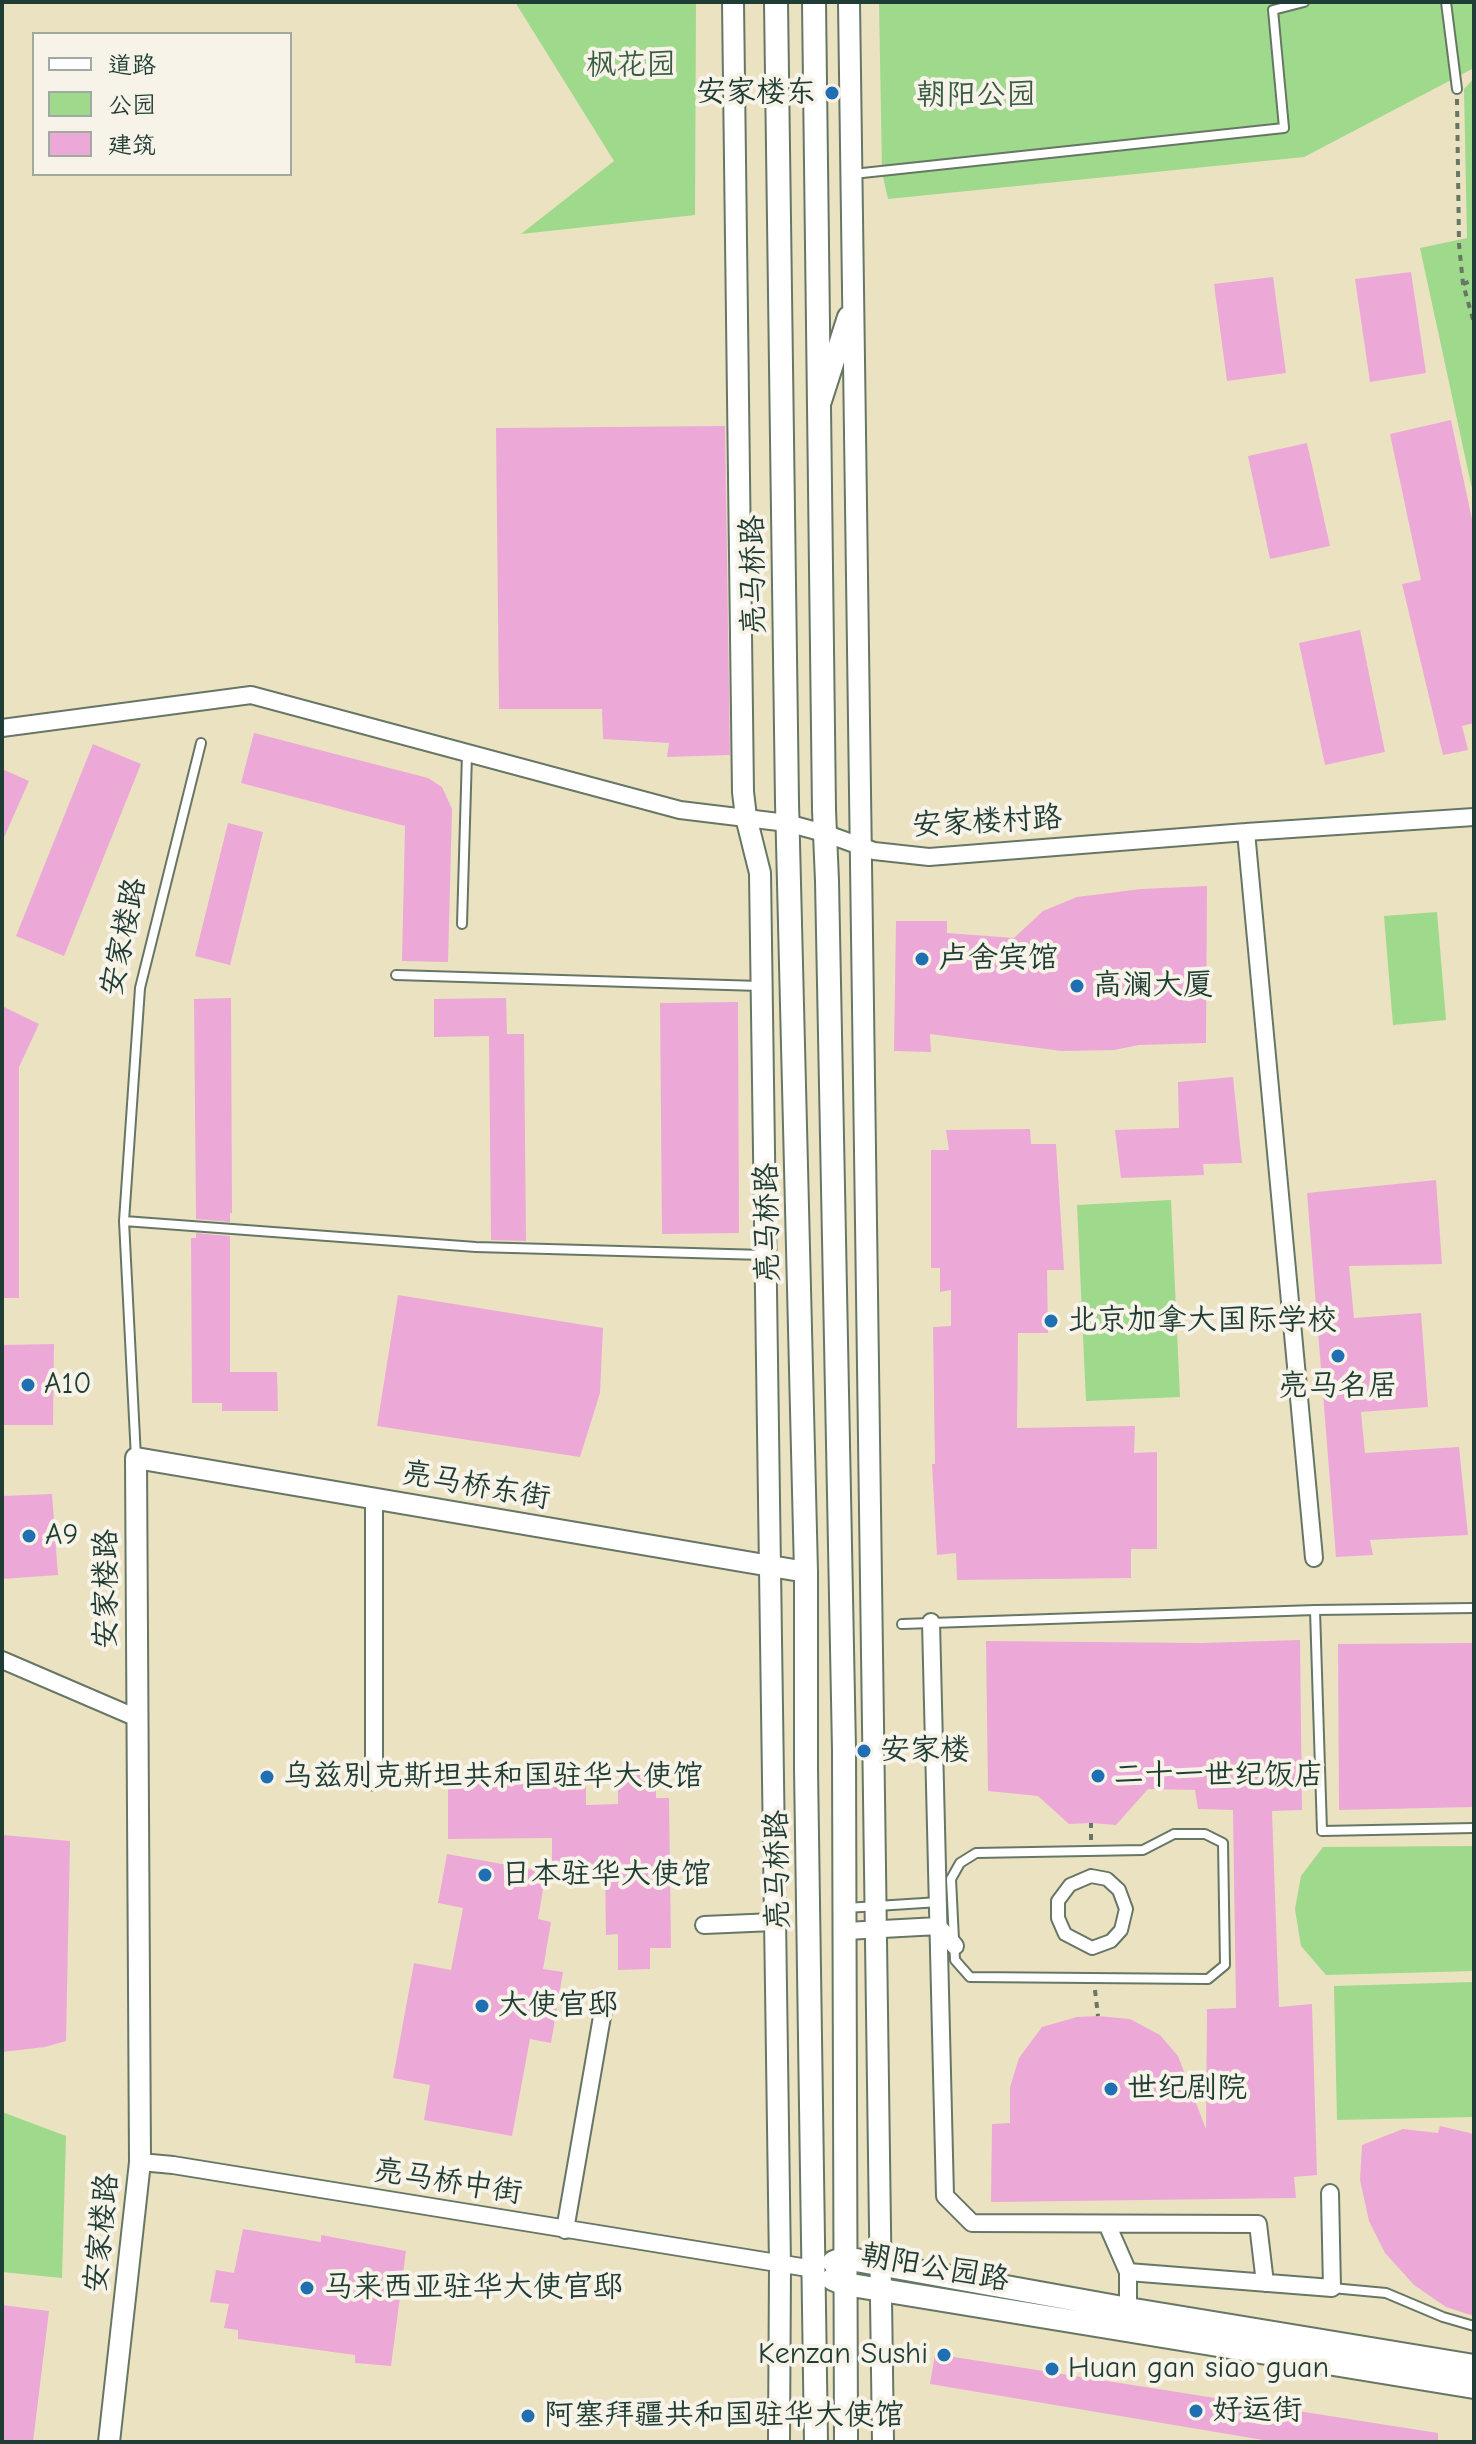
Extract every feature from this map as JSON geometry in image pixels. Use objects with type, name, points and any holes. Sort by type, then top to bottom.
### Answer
[{"type":"main road","name":"亮马桥路","points":[[776,2],[787,823],[806,1572],[816,2442]]},
{"type":"main road","points":[[814,2],[824,833],[846,1908],[846,2442]]},
{"type":"main road","name":"朝阳公园路","points":[[814,2269],[845,2258],[1474,2366]]},
{"type":"main road","name":"朝阳公园路","points":[[814,2269],[845,2284],[1474,2387]]},
{"type":"street","points":[[733,2],[743,792],[760,873],[780,2265],[779,2442]]},
{"type":"street","points":[[849,2],[883,2442]]},
{"type":"street","points":[[819,409],[854,299]]},
{"type":"street","name":"安家楼村路","points":[[2,728],[251,695],[680,810],[787,823],[861,847],[929,857],[1474,817]]},
{"type":"street","points":[[1246,832],[1314,1558]]},
{"type":"street","name":"亮马桥东街","points":[[136,1458],[806,1572]]},
{"type":"street","name":"安家楼路","points":[[109,2442],[140,2162],[136,1458]]},
{"type":"street","points":[[374,1499],[374,1782]]},
{"type":"street","points":[[931,1622],[945,2196],[972,2223],[1258,2224],[1265,2283]]},
{"type":"street","points":[[2,1660],[137,1718]]},
{"type":"street","points":[[1091,1876],[1107,1879],[1119,1890],[1126,1909],[1121,1930],[1111,1941],[1092,1948],[1065,1934],[1058,1918],[1058,1901],[1070,1885],[1091,1876]]},
{"type":"street","points":[[704,1925],[774,1922]]},
{"type":"street","points":[[938,1926],[955,1946]]},
{"type":"street","points":[[846,1931],[938,1926]]},
{"type":"street","points":[[565,2230],[604,2005]]},
{"type":"street","name":"亮马桥中街","points":[[140,2162],[814,2269]]},
{"type":"street","points":[[1128,2272],[1332,2288],[1330,2193]]},
{"type":"street","points":[[1107,2224],[1128,2272],[1128,2309]]},
{"type":"lane","points":[[852,174],[1284,128],[1273,10],[1304,2]]},
{"type":"lane","points":[[1446,2],[1457,89]]},
{"type":"lane","name":"安家楼路","points":[[136,1458],[124,1221],[140,988],[201,743]]},
{"type":"lane","points":[[462,924],[467,754]]},
{"type":"lane","points":[[396,975],[761,986]]},
{"type":"lane","points":[[124,1221],[476,1247],[765,1255]]},
{"type":"lane","points":[[902,1624],[1315,1610],[1474,1608]]},
{"type":"lane","points":[[1315,1610],[1322,1831],[1474,1828]]},
{"type":"lane","points":[[1174,1834],[1205,1834],[1223,1843],[1225,1965],[1208,1979],[970,1977],[955,1960],[952,1892],[951,1879],[960,1863],[976,1853],[1143,1850],[1174,1834]]},
{"type":"lane","points":[[846,1908],[937,1904],[952,1892]]},
{"type":"lane","points":[[1332,2288],[1386,2293],[1443,2317],[1474,2326]]},
{"type":"path","points":[[1457,89],[1459,244],[1463,284],[1474,323]]},
{"type":"path","points":[[1463,284],[1474,280]]},
{"type":"green space","name":"枫花园","points":[[515,2],[696,2],[695,215],[521,234],[614,161]]},
{"type":"green space","name":"朝阳公园","points":[[879,2],[1474,2],[1474,68],[1304,157],[888,199],[882,172]]},
{"type":"green space","points":[[1474,78],[1474,498],[1420,248],[1467,238],[1464,89]]},
{"type":"green space","points":[[1437,912],[1446,1020],[1393,1025],[1384,916]]},
{"type":"green space","points":[[1171,1200],[1180,1397],[1086,1401],[1077,1205]]},
{"type":"green space","points":[[1474,1846],[1474,1971],[1326,1975],[1301,1946],[1295,1909],[1301,1876],[1323,1847]]},
{"type":"green space","points":[[1474,1982],[1474,2117],[1337,2120],[1334,1986]]},
{"type":"green space","points":[[2,2112],[66,2136],[62,2278],[2,2272]]},
{"type":"building","points":[[1411,272],[1426,373],[1370,382],[1355,279]]},
{"type":"building","points":[[1273,277],[1286,373],[1227,381],[1214,284]]},
{"type":"building","points":[[1451,420],[1474,529],[1474,723],[1462,726],[1468,750],[1443,755],[1402,584],[1421,580],[1390,434]]},
{"type":"building","points":[[725,426],[730,755],[667,757],[669,743],[603,739],[602,709],[499,709],[496,428]]},
{"type":"building","points":[[1307,443],[1330,546],[1270,559],[1248,456]]},
{"type":"building","points":[[1360,630],[1385,752],[1325,765],[1299,643]]},
{"type":"building","points":[[254,733],[428,778],[442,787],[452,809],[448,962],[402,961],[405,826],[241,783]]},
{"type":"building","points":[[93,744],[141,764],[64,956],[16,936]]},
{"type":"building","points":[[2,769],[29,781],[2,842]]},
{"type":"building","points":[[228,823],[263,832],[230,965],[195,956]]},
{"type":"building","name":"高澜大厦","points":[[1207,886],[1206,1043],[1062,1051],[930,1034],[931,1052],[894,1051],[896,921],[947,921],[947,933],[1014,938],[1043,911],[1077,897],[1141,889]]},
{"type":"building","points":[[231,998],[230,1222],[196,1219],[194,999]]},
{"type":"building","points":[[506,998],[507,1034],[524,1034],[526,1241],[491,1240],[489,1036],[434,1037],[434,999]]},
{"type":"building","points":[[738,1002],[739,1233],[662,1234],[660,1003]]},
{"type":"building","points":[[2,1006],[39,1024],[19,1067],[19,1298],[2,1298]]},
{"type":"building","points":[[1233,1077],[1242,1163],[1203,1164],[1204,1175],[1121,1178],[1115,1130],[1179,1128],[1178,1082]]},
{"type":"building","points":[[1030,1129],[1031,1144],[1056,1144],[1064,1270],[1047,1270],[1048,1333],[1018,1333],[1017,1428],[1135,1426],[1134,1453],[1157,1452],[1157,1549],[1131,1549],[1131,1578],[957,1580],[956,1553],[937,1555],[932,1464],[935,1464],[933,1327],[951,1326],[951,1290],[940,1292],[940,1268],[931,1268],[931,1150],[949,1150],[946,1130]]},
{"type":"building","name":"亮马名居","points":[[1436,1180],[1442,1264],[1349,1266],[1354,1318],[1421,1313],[1428,1407],[1361,1412],[1365,1453],[1459,1447],[1468,1535],[1370,1540],[1373,1555],[1336,1557],[1307,1193]]},
{"type":"building","points":[[196,1233],[230,1236],[230,1372],[277,1372],[278,1411],[222,1411],[222,1403],[192,1403],[191,1238],[196,1238]]},
{"type":"building","points":[[398,1295],[603,1328],[600,1393],[580,1457],[377,1426]]},
{"type":"building","name":"A10","points":[[54,1344],[53,1425],[2,1425],[2,1345]]},
{"type":"building","name":"A9","points":[[52,1494],[58,1575],[2,1579],[2,1496]]},
{"type":"building","points":[[1300,1640],[1302,1810],[1272,1811],[1279,2007],[1312,2004],[1317,2175],[1294,2177],[1296,2198],[991,2202],[992,2124],[1010,2123],[1010,2087],[1019,2058],[1042,2027],[1077,2017],[1098,2016],[1130,2019],[1160,2035],[1178,2056],[1206,2129],[1207,2009],[1236,2008],[1233,1810],[1198,1809],[1195,1790],[1148,1789],[1116,1825],[1069,1824],[1038,1796],[988,1791],[986,1641],[1201,1643]]},
{"type":"building","points":[[1474,1643],[1474,1807],[1339,1810],[1338,1644]]},
{"type":"building","points":[[656,1773],[656,1798],[669,1798],[671,1948],[650,1948],[650,1969],[618,1970],[618,1934],[606,1935],[605,1867],[552,1867],[552,1838],[448,1839],[448,1781],[586,1780],[586,1805],[618,1804],[618,1774]]},
{"type":"building","points":[[2,1835],[70,1841],[66,2041],[2,2052]]},
{"type":"building","name":"大使官邸","points":[[447,1854],[546,1872],[538,1919],[551,1922],[543,1969],[563,1972],[551,2043],[530,2039],[512,2136],[424,2120],[430,2085],[393,2078],[414,1963],[451,1970],[463,1908],[438,1903]]},
{"type":"building","points":[[1440,2126],[1474,2134],[1474,2316],[1446,2307],[1414,2285],[1385,2253],[1369,2221],[1360,2180],[1362,2145],[1403,2129],[1438,2133]]},
{"type":"building","name":"马来西亚驻华大使官邸","points":[[243,2229],[321,2242],[321,2235],[406,2251],[391,2366],[355,2363],[355,2355],[238,2339],[238,2330],[224,2328],[229,2304],[210,2302],[216,2270],[234,2273]]},
{"type":"building","points":[[2,2305],[49,2311],[33,2442],[2,2442]]},
{"type":"building","name":"好运街","points":[[935,2354],[1438,2433],[1438,2442],[1275,2442],[930,2384]]},
{"type":"place","name":"安家楼东","points":[[832,93]]},
{"type":"place","name":"卢舍宾馆","points":[[922,959]]},
{"type":"place","name":"高澜大厦","points":[[1077,986]]},
{"type":"place","name":"北京加拿大国际学校","points":[[1051,1321]]},
{"type":"place","name":"亮马名居","points":[[1338,1356]]},
{"type":"place","name":"A10","points":[[28,1385]]},
{"type":"place","name":"A9","points":[[29,1536]]},
{"type":"place","name":"安家楼","points":[[864,1751]]},
{"type":"place","name":"二十一世纪饭店","points":[[1098,1776]]},
{"type":"place","name":"乌兹别克斯坦共和国驻华大使馆","points":[[267,1777]]},
{"type":"place","name":"日本驻华大使馆","points":[[485,1875]]},
{"type":"place","name":"大使官邸","points":[[482,2006]]},
{"type":"place","name":"世纪剧院","points":[[1111,2089]]},
{"type":"place","name":"马来西亚驻华大使官邸","points":[[307,2288]]},
{"type":"place","name":"Kenzan Sushi","points":[[944,2355]]},
{"type":"place","name":"Huan gan siao guan","points":[[1052,2369]]},
{"type":"place","name":"好运街","points":[[1196,2411]]},
{"type":"place","name":"阿塞拜疆共和国驻华大使馆","points":[[528,2416]]}]
